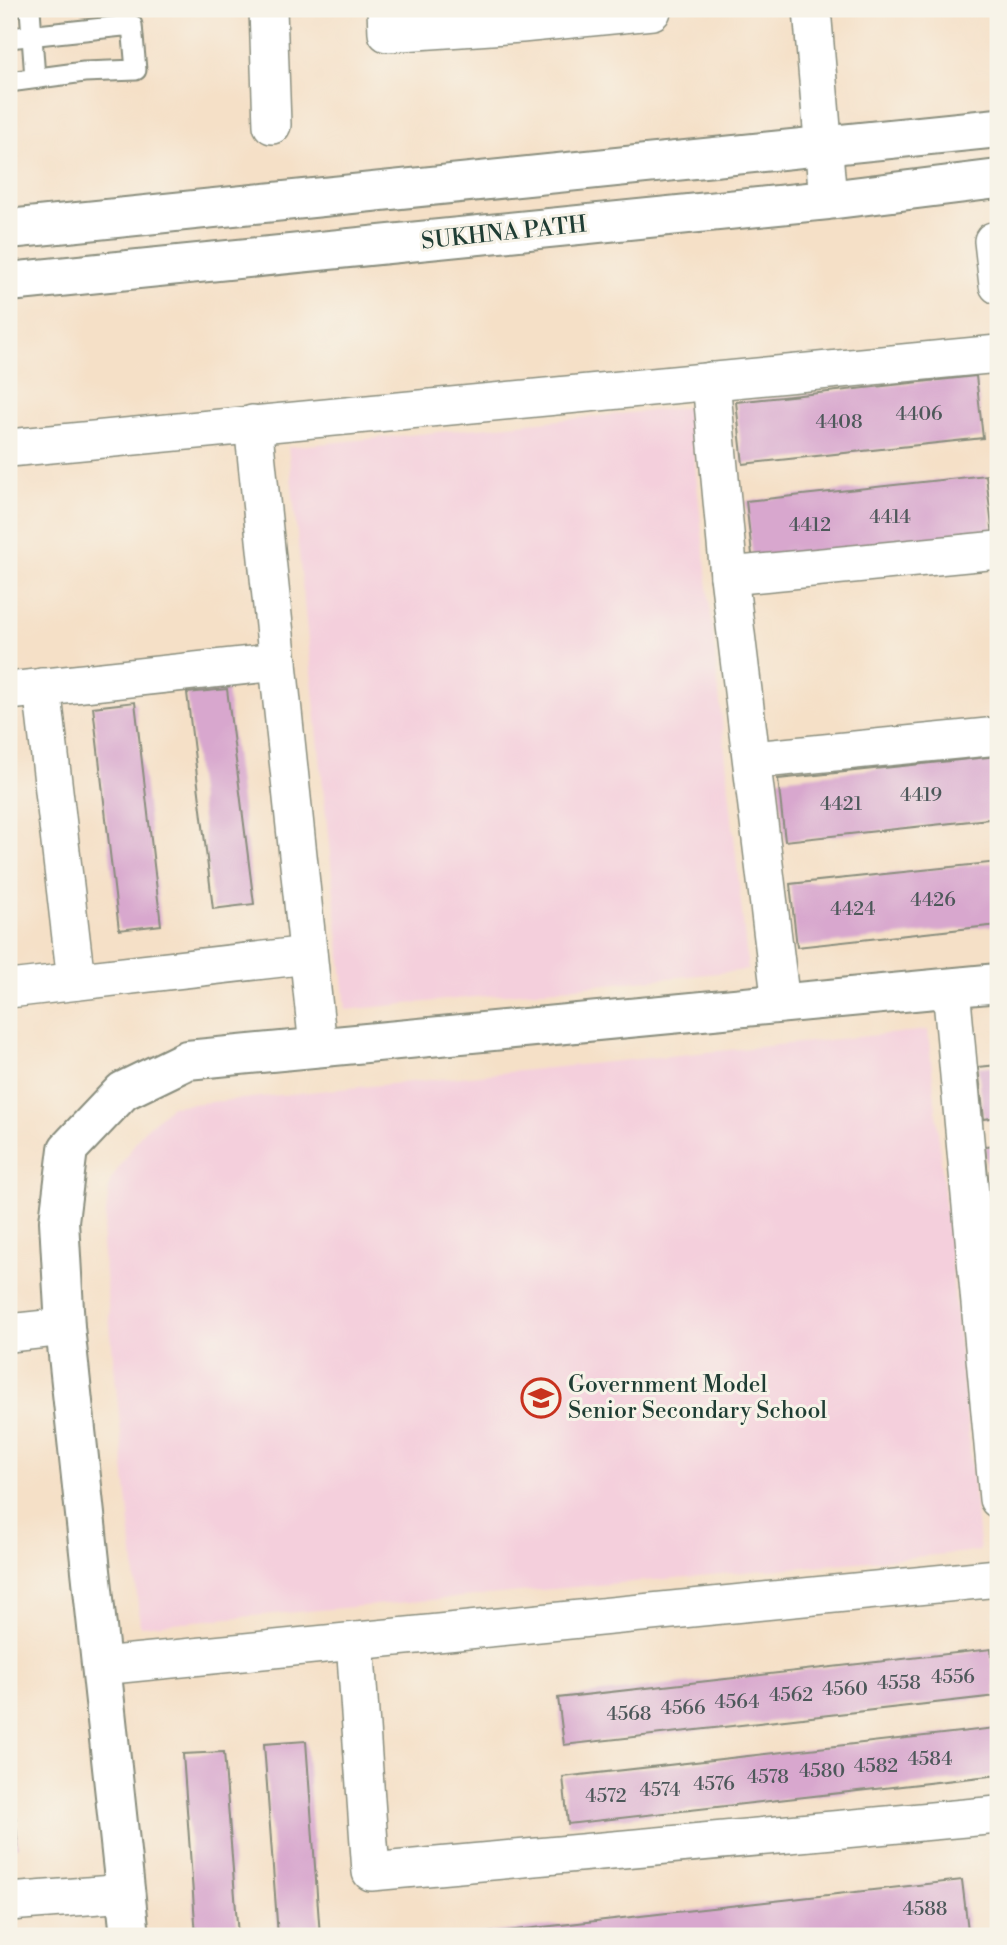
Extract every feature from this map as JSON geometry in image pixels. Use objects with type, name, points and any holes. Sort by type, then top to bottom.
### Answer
[{"type":"main road","points":[[9,229],[998,128]]},
{"type":"main road","name":"SUKHNA PATH","points":[[9,282],[828,200],[998,180]]},
{"type":"main road","points":[[130,1936],[65,1327],[59,1221],[68,1149],[123,1091],[187,1060],[998,983]]},
{"type":"street","points":[[268,9],[272,125]]},
{"type":"street","points":[[386,9],[387,33],[481,18],[652,9]]},
{"type":"street","points":[[812,9],[828,200]]},
{"type":"street","points":[[993,241],[998,285]]},
{"type":"street","points":[[9,447],[998,354]]},
{"type":"street","points":[[711,381],[729,576],[781,1004]]},
{"type":"street","points":[[253,424],[318,1048]]},
{"type":"street","points":[[729,576],[998,550]]},
{"type":"street","points":[[76,981],[25,689],[278,662]]},
{"type":"street","points":[[752,760],[998,736]]},
{"type":"street","points":[[9,989],[308,955]]},
{"type":"street","points":[[951,988],[986,1228],[998,1499]]},
{"type":"street","points":[[9,1333],[65,1327]]},
{"type":"street","points":[[101,1666],[998,1577]]},
{"type":"street","points":[[355,1641],[371,1872],[998,1815]]},
{"type":"street","points":[[9,1902],[126,1893]]},
{"type":"lane","points":[[30,9],[35,78]]},
{"type":"lane","points":[[9,38],[132,25],[136,70],[84,72],[9,82]]},
{"type":"shaded area","points":[[689,407],[748,970],[346,1010],[288,447]]},
{"type":"shaded area","name":"Government Model Senior Secondary School","points":[[928,1030],[980,1551],[140,1626],[102,1245],[110,1181],[143,1131],[171,1106]]},
{"type":"building","points":[[976,376],[983,438],[743,464],[736,402]]},
{"type":"building","points":[[986,475],[993,536],[753,563],[746,501]]},
{"type":"building","points":[[227,689],[254,904],[213,909],[187,693]]},
{"type":"building","points":[[135,702],[161,925],[119,930],[93,707]]},
{"type":"building","points":[[998,756],[998,818],[785,841],[778,779]]},
{"type":"building","points":[[998,862],[998,925],[797,947],[790,884]]},
{"type":"building","points":[[998,1065],[998,1117],[984,1119],[978,1067]]},
{"type":"building","points":[[998,1145],[998,1197],[990,1197],[985,1146]]},
{"type":"building","points":[[991,1649],[996,1696],[564,1745],[558,1698]]},
{"type":"building","points":[[995,1728],[998,1775],[568,1824],[563,1777]]},
{"type":"building","points":[[306,1741],[320,1936],[278,1936],[264,1744]]},
{"type":"building","points":[[224,1752],[238,1936],[196,1936],[183,1754]]},
{"type":"building","points":[[9,1772],[18,1847],[9,1848]]},
{"type":"building","points":[[962,1880],[968,1930],[910,1936],[471,1936],[479,1934]]},
{"type":"place","name":"Government Model Senior Secondary School","points":[[541,1398]]}]
